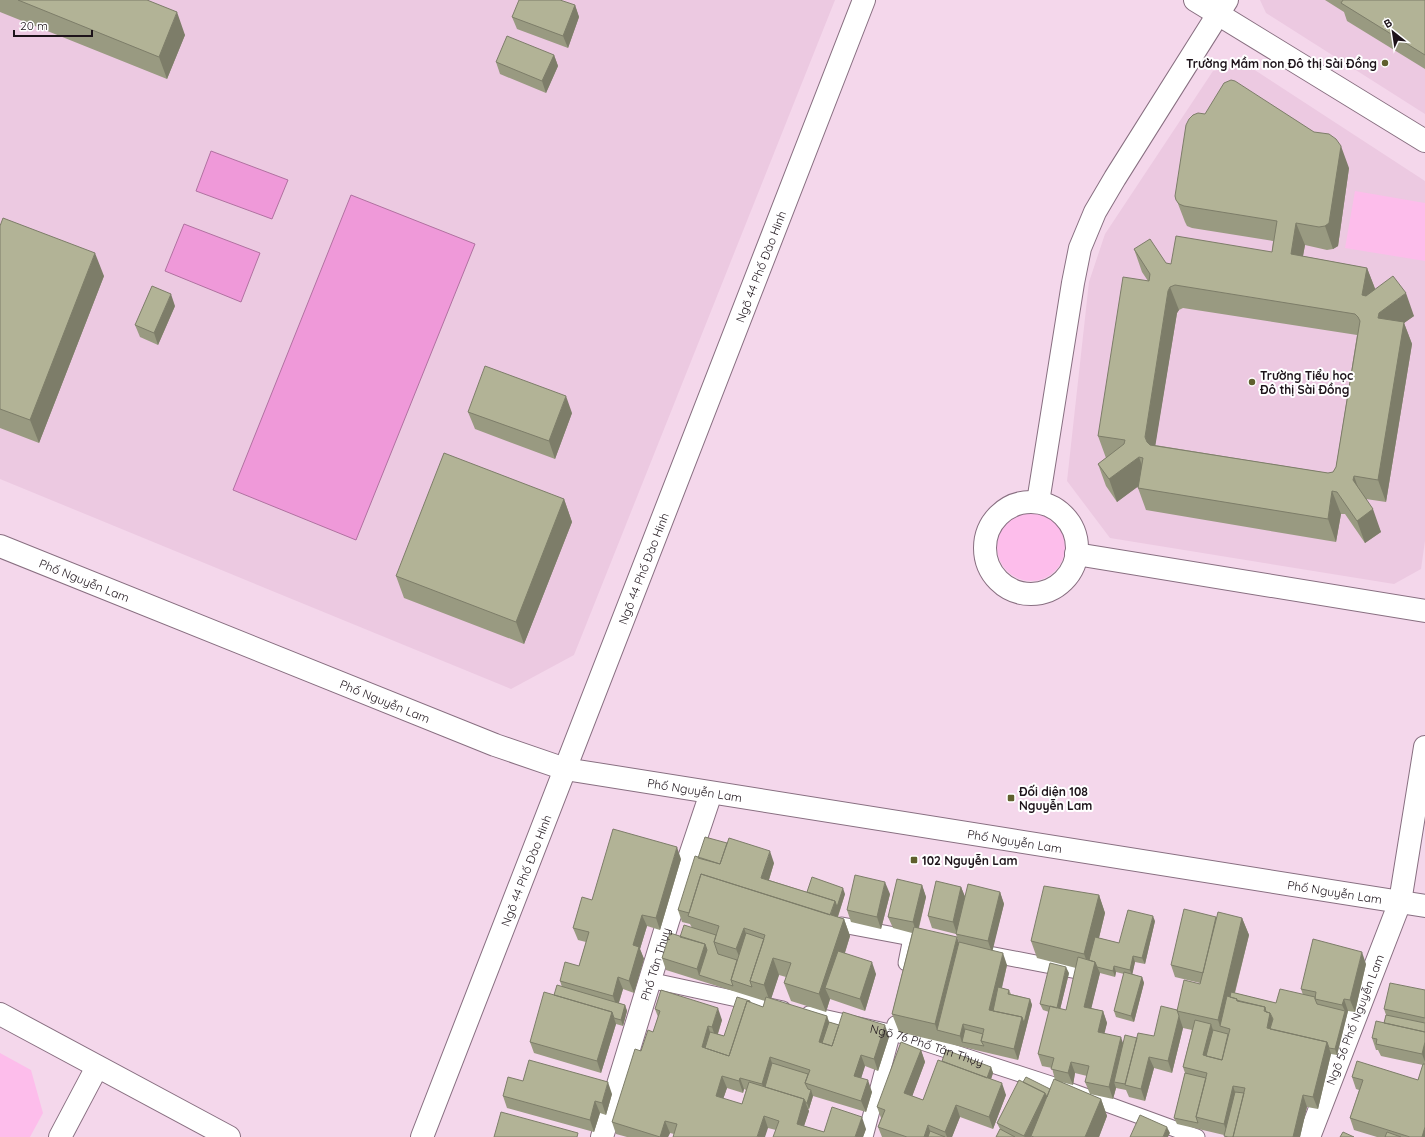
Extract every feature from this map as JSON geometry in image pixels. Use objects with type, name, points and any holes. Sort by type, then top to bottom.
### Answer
[{"type":"street","name":"Ngõ 44 Phố Đào Hinh","points":[[422,1137],[864,0]]},
{"type":"street","points":[[1195,0],[1223,7],[1425,141]]},
{"type":"street","points":[[1038,502],[1080,248],[1095,212],[1115,178],[1223,7]]},
{"type":"street","points":[[1038,502],[1044,503],[1057,510],[1068,520],[1077,541],[1076,554],[1074,563],[1067,576],[1056,586],[1034,594],[1019,592],[1005,586],[994,576],[987,562],[984,547],[987,532],[1000,513],[1014,505],[1038,502]]},
{"type":"street","name":"Phố Nguyễn Lam","points":[[0,546],[495,745],[565,769],[1425,906]]},
{"type":"street","points":[[1076,554],[1425,611]]},
{"type":"street","name":"Ngõ 56 Phố Nguyễn Lam","points":[[1309,1137],[1400,902],[1425,747]]},
{"type":"street","name":"Phố Tân Thụy","points":[[602,1137],[649,980],[711,793]]},
{"type":"street","points":[[0,1014],[229,1137]]},
{"type":"street","points":[[60,1137],[97,1067]]},
{"type":"lane","points":[[842,925],[941,944]]},
{"type":"lane","points":[[904,974],[911,938]]},
{"type":"lane","points":[[971,950],[1077,971]]},
{"type":"lane","name":"Ngõ 76 Phố Tân Thụy","points":[[649,980],[894,1033],[1063,1088],[1197,1137]]},
{"type":"lane","points":[[865,1137],[894,1033],[898,1011]]},
{"type":"lane","points":[[1056,1102],[1063,1088]]},
{"type":"shaded area","points":[[0,0],[835,0],[574,655],[511,689],[0,479]]},
{"type":"shaded area","name":"Trường Mầm non Đô thị Sài Đồng","points":[[1260,0],[1425,0],[1425,114],[1266,13]]},
{"type":"shaded area","name":"Trường Tiểu học Đô thị Sài Đồng","points":[[1247,65],[1425,181],[1425,541],[1421,569],[1394,584],[1110,538],[1067,481],[1089,282],[1105,234],[1213,71]]},
{"type":"shaded area","points":[[211,151],[288,180],[272,219],[196,191]]},
{"type":"shaded area","points":[[1355,191],[1425,203],[1425,261],[1345,248]]},
{"type":"shaded area","points":[[351,195],[475,244],[356,540],[233,490]]},
{"type":"shaded area","points":[[184,224],[260,253],[241,302],[165,271]]},
{"type":"shaded area","points":[[1024,513],[1038,513],[1050,518],[1060,528],[1065,540],[1065,554],[1060,566],[1050,576],[1038,581],[1024,581],[1012,576],[1002,566],[997,554],[997,540],[1002,528],[1012,518]]},
{"type":"shaded area","points":[[0,1053],[31,1070],[43,1113],[30,1137],[0,1137]]},
{"type":"building","points":[[18,0],[147,0],[177,12],[159,57]]},
{"type":"building","points":[[519,0],[560,0],[575,5],[563,36],[512,17]]},
{"type":"building","points":[[1343,0],[1425,0],[1425,55],[1341,3]]},
{"type":"building","points":[[507,36],[554,55],[542,81],[496,62]]},
{"type":"building","points":[[1231,80],[1235,81],[1314,132],[1329,134],[1336,139],[1341,146],[1329,223],[1325,226],[1319,227],[1296,223],[1291,254],[1367,268],[1362,295],[1366,296],[1393,276],[1406,293],[1379,313],[1378,318],[1404,322],[1378,480],[1354,476],[1353,480],[1373,509],[1357,521],[1337,492],[1332,491],[1328,519],[1138,488],[1143,458],[1139,457],[1109,479],[1098,464],[1124,444],[1125,440],[1098,436],[1123,277],[1149,281],[1150,274],[1134,249],[1150,239],[1166,263],[1171,264],[1176,236],[1272,252],[1277,221],[1184,206],[1179,204],[1176,200],[1175,196],[1186,125],[1193,115],[1198,113],[1205,114],[1224,83]],"holes":[[[1175,285],[1355,314],[1360,321],[1336,467],[1333,472],[1328,473],[1150,445],[1147,442],[1145,437],[1168,291],[1170,287]]]},
{"type":"building","points":[[3,218],[95,253],[30,420],[0,409],[0,226]]},
{"type":"building","points":[[152,286],[171,294],[154,333],[135,325]]},
{"type":"building","points":[[485,366],[566,396],[549,441],[468,412]]},
{"type":"building","points":[[444,453],[564,499],[516,622],[396,576]]},
{"type":"building","points":[[613,829],[677,847],[656,918],[642,915],[633,945],[639,947],[629,981],[618,977],[613,996],[560,981],[565,962],[579,966],[589,932],[573,928],[582,897],[592,900]]},
{"type":"building","points":[[705,837],[727,843],[720,864],[698,858]]},
{"type":"building","points":[[729,838],[770,851],[761,878],[835,901],[830,915],[701,874],[689,913],[678,910],[695,856],[720,864]]},
{"type":"building","points":[[701,874],[844,919],[819,994],[784,983],[791,963],[773,958],[764,985],[750,981],[765,935],[744,928],[736,949],[714,942],[719,926],[688,916]]},
{"type":"building","points":[[855,875],[885,882],[877,917],[847,910]]},
{"type":"building","points":[[812,877],[843,888],[837,907],[835,901],[807,892]]},
{"type":"building","points":[[897,879],[922,885],[913,922],[888,917]]},
{"type":"building","points":[[936,881],[961,887],[953,922],[928,916]]},
{"type":"building","points":[[968,884],[1000,892],[988,941],[956,934]]},
{"type":"building","points":[[1044,886],[1099,895],[1084,954],[1031,941]]},
{"type":"building","points":[[1184,909],[1216,917],[1203,973],[1171,965]]},
{"type":"building","points":[[1128,910],[1153,916],[1142,958],[1133,956],[1130,970],[1114,966],[1113,971],[1097,967],[1095,962],[1089,960],[1095,937],[1119,943]]},
{"type":"building","points":[[1218,912],[1242,918],[1218,1020],[1177,1011],[1184,980],[1200,984]]},
{"type":"building","points":[[684,925],[716,935],[714,942],[718,954],[737,960],[731,980],[733,986],[699,975],[707,950],[705,944],[680,937]]},
{"type":"building","points":[[914,927],[957,937],[935,1024],[892,1014]]},
{"type":"building","points":[[670,933],[705,944],[697,969],[662,958]]},
{"type":"building","points":[[746,933],[764,939],[750,981],[752,987],[731,980]]},
{"type":"building","points":[[1313,939],[1362,952],[1350,1000],[1344,999],[1342,1005],[1315,999],[1316,992],[1301,989]]},
{"type":"building","points":[[959,942],[1003,953],[989,1010],[1022,1017],[1014,1049],[981,1041],[984,1029],[963,1024],[960,1036],[937,1030]]},
{"type":"building","points":[[838,951],[872,962],[860,999],[825,988]]},
{"type":"building","points":[[1078,957],[1095,962],[1084,1007],[1103,1011],[1098,1032],[1121,1037],[1109,1087],[1085,1082],[1089,1066],[1071,1062],[1068,1073],[1051,1069],[1054,1058],[1038,1054],[1050,1006],[1066,1010]]},
{"type":"building","points":[[1050,963],[1066,967],[1057,1008],[1040,1004]]},
{"type":"building","points":[[1124,972],[1142,977],[1131,1016],[1114,1011]]},
{"type":"building","points":[[1390,983],[1425,990],[1425,1018],[1384,1009]]},
{"type":"building","points":[[557,985],[625,1005],[621,1020],[614,1018],[612,1012],[554,995]]},
{"type":"building","points":[[998,987],[1009,990],[1008,994],[1030,999],[1024,1023],[1022,1017],[993,1011]]},
{"type":"building","points":[[1280,989],[1315,997],[1317,1004],[1345,1011],[1335,1049],[1329,1048],[1327,1042],[1270,1029],[1273,1019],[1270,1013],[1266,1012],[1265,1007],[1237,1001],[1237,999],[1230,997],[1231,992],[1276,1003]]},
{"type":"building","points":[[661,990],[718,1008],[712,1027],[708,1026],[702,1047],[729,1056],[747,1001],[763,1007],[766,997],[827,1016],[819,1042],[832,1046],[843,1012],[885,1025],[874,1059],[861,1055],[854,1076],[868,1080],[861,1101],[805,1083],[810,1070],[770,1057],[762,1084],[740,1078],[739,1081],[722,1076],[716,1096],[742,1104],[749,1082],[804,1099],[797,1124],[824,1132],[832,1107],[862,1117],[855,1137],[773,1137],[779,1121],[764,1116],[757,1137],[673,1137],[677,1124],[665,1121],[660,1137],[612,1122],[635,1049],[641,1051],[648,1030],[653,1032],[660,1011],[655,1009]]},
{"type":"building","points":[[544,992],[612,1012],[597,1061],[530,1042]]},
{"type":"building","points":[[1227,996],[1237,999],[1236,1000],[1265,1007],[1264,1011],[1270,1013],[1267,1028],[1327,1042],[1313,1097],[1303,1095],[1293,1137],[1233,1137],[1245,1088],[1233,1086],[1224,1124],[1196,1117],[1207,1073],[1183,1067],[1195,1020],[1211,1024],[1203,1055],[1222,1060],[1230,1029],[1220,1026]]},
{"type":"building","points":[[737,997],[750,1002],[747,1001],[729,1056],[705,1048],[710,1032],[724,1036]]},
{"type":"building","points":[[1161,1006],[1177,1010],[1179,1016],[1168,1061],[1149,1057],[1141,1089],[1125,1085],[1138,1033],[1154,1036]]},
{"type":"building","points":[[1386,1015],[1425,1023],[1425,1032],[1384,1023]]},
{"type":"building","points":[[1376,1021],[1425,1032],[1425,1042],[1422,1054],[1376,1044],[1377,1039],[1372,1038]]},
{"type":"building","points":[[829,1022],[839,1025],[832,1046],[822,1043]]},
{"type":"building","points":[[965,1029],[983,1034],[981,1041],[984,1046],[962,1042]]},
{"type":"building","points":[[1213,1030],[1228,1034],[1222,1060],[1206,1056]]},
{"type":"building","points":[[1125,1035],[1137,1038],[1125,1084],[1114,1082]]},
{"type":"building","points":[[901,1042],[921,1050],[904,1093],[923,1100],[938,1060],[1002,1083],[989,1117],[956,1105],[945,1132],[928,1125],[924,1137],[907,1137],[878,1127],[885,1110],[877,1107]]},
{"type":"building","points":[[946,1050],[991,1067],[987,1078],[942,1061]]},
{"type":"building","points":[[529,1060],[608,1082],[602,1103],[595,1101],[590,1120],[503,1096],[508,1077],[523,1081]]},
{"type":"building","points":[[1357,1061],[1418,1080],[1423,1064],[1425,1064],[1425,1127],[1422,1137],[1410,1137],[1350,1118],[1363,1080],[1352,1077]]},
{"type":"building","points":[[772,1063],[808,1074],[805,1083],[808,1089],[811,1090],[807,1103],[804,1099],[765,1087]]},
{"type":"building","points":[[1185,1073],[1206,1078],[1196,1117],[1198,1123],[1174,1118]]},
{"type":"building","points":[[1026,1077],[1050,1089],[1047,1097],[1045,1093],[1023,1082]]},
{"type":"building","points":[[1054,1079],[1101,1099],[1085,1137],[1031,1136]]},
{"type":"building","points":[[1019,1080],[1045,1093],[1024,1136],[997,1123]]},
{"type":"building","points":[[1235,1092],[1244,1093],[1233,1137],[1228,1137],[1224,1136]]},
{"type":"building","points":[[501,1112],[578,1133],[577,1137],[494,1137]]},
{"type":"building","points":[[1140,1115],[1167,1127],[1163,1137],[1130,1137]]},
{"type":"building","points":[[1000,1129],[1015,1137],[996,1137]]},
{"type":"building","points":[[930,1131],[945,1137],[928,1137]]},
{"type":"building","points":[[1343,1132],[1354,1137],[1340,1137]]},
{"type":"building","points":[[1387,1132],[1401,1137],[1385,1137]]},
{"type":"place","name":"Trường Mầm non Đô thị Sài Đồng","points":[[1385,63]]},
{"type":"place","name":"Trường Tiểu học Đô thị Sài Đồng","points":[[1252,382]]},
{"type":"place","name":"Đối diện 108 Nguyễn Lam","points":[[1011,798]]},
{"type":"place","name":"102 Nguyễn Lam","points":[[914,860]]}]
